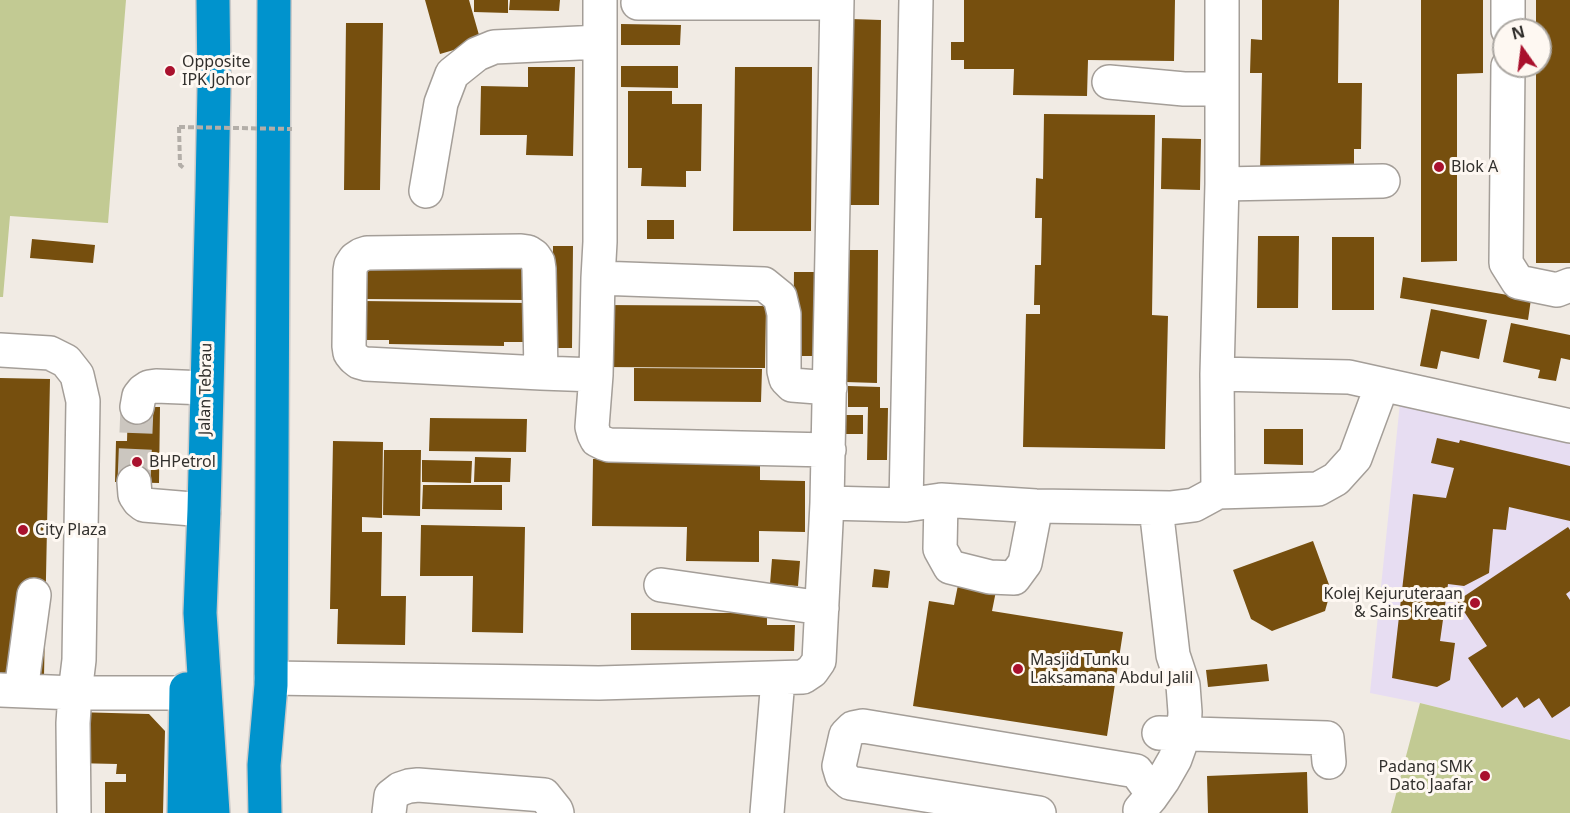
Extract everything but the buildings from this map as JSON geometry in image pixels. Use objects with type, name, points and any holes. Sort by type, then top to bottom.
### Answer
[{"type":"highway","name":"Jalan Tebrau","points":[[213,0],[213,99],[200,613],[213,813]]},
{"type":"highway","points":[[265,813],[264,765],[271,682],[274,0]]},
{"type":"highway","points":[[184,813],[186,693],[200,613]]},
{"type":"highway","points":[[271,682],[283,765],[287,813]]},
{"type":"lane","points":[[600,0],[600,242],[592,428],[597,440],[603,443],[643,447],[829,450]]},
{"type":"lane","points":[[906,505],[916,0]]},
{"type":"lane","points":[[1218,492],[1217,375],[1222,184],[1222,0]]},
{"type":"lane","points":[[1508,0],[1508,18]]},
{"type":"lane","points":[[271,682],[599,683],[778,679],[803,677],[812,671],[819,661],[829,450],[837,2],[638,3]]},
{"type":"lane","points":[[426,191],[441,103],[452,74],[477,54],[494,47],[600,42]]},
{"type":"lane","points":[[1508,78],[1506,263],[1518,282],[1557,290],[1570,285]]},
{"type":"lane","points":[[1109,82],[1184,89],[1221,89]]},
{"type":"lane","points":[[1222,184],[1383,181]]},
{"type":"lane","points":[[542,374],[539,269],[538,262],[528,252],[368,254],[361,255],[351,265],[349,346],[350,353],[359,362],[542,374],[596,375]]},
{"type":"lane","points":[[598,278],[764,284],[780,297],[784,314],[786,379],[792,385],[830,387]]},
{"type":"lane","points":[[0,350],[50,353],[66,361],[76,375],[83,401],[79,660],[73,723],[74,813]]},
{"type":"lane","points":[[1217,375],[1348,378],[1570,426]]},
{"type":"lane","points":[[827,503],[906,505],[941,500],[1036,506],[1170,508],[1194,505],[1218,492],[1318,489],[1336,479],[1355,458],[1382,385]]},
{"type":"lane","points":[[137,407],[139,396],[149,387],[206,388]]},
{"type":"lane","points":[[134,482],[135,495],[144,505],[204,510]]},
{"type":"lane","points":[[941,500],[940,549],[950,567],[990,578],[1014,578],[1025,563],[1036,506]]},
{"type":"lane","points":[[1039,813],[850,783],[842,776],[839,766],[846,735],[853,728],[863,726],[1141,794],[1163,780],[1175,759],[1171,734],[1173,655],[1156,508]]},
{"type":"lane","points":[[661,585],[822,608]]},
{"type":"lane","points":[[34,595],[10,691],[186,693]]},
{"type":"lane","points":[[767,813],[778,679]]},
{"type":"lane","points":[[1171,734],[1327,738],[1329,762]]},
{"type":"lane","points":[[389,813],[391,796],[400,789],[418,785],[544,795],[557,813]]},
{"type":"path","points":[[180,165],[179,127],[292,129]]},
{"type":"shaded area","name":"Kolej Kejuruteraan & Sains Kreatif","points":[[1400,403],[1570,442],[1570,740],[1370,693]]},
{"type":"green space","points":[[0,0],[126,0],[108,223],[10,216],[3,297],[0,297]]},
{"type":"green space","name":"Padang SMK Dato Jaafar","points":[[1420,703],[1570,740],[1570,813],[1391,813]]},
{"type":"tunnel","points":[[134,482],[137,407]]},
{"type":"place","name":"Opposite IPK Johor","points":[[170,71]]},
{"type":"place","name":"Blok A","points":[[1439,167]]},
{"type":"place","name":"BHPetrol","points":[[137,462]]},
{"type":"place","name":"City Plaza","points":[[23,530]]},
{"type":"place","name":"Kolej Kejuruteraan & Sains Kreatif","points":[[1475,603]]},
{"type":"place","name":"Masjid Tunku Laksamana Abdul Jalil","points":[[1018,669]]},
{"type":"place","name":"Padang SMK Dato Jaafar","points":[[1485,776]]}]
